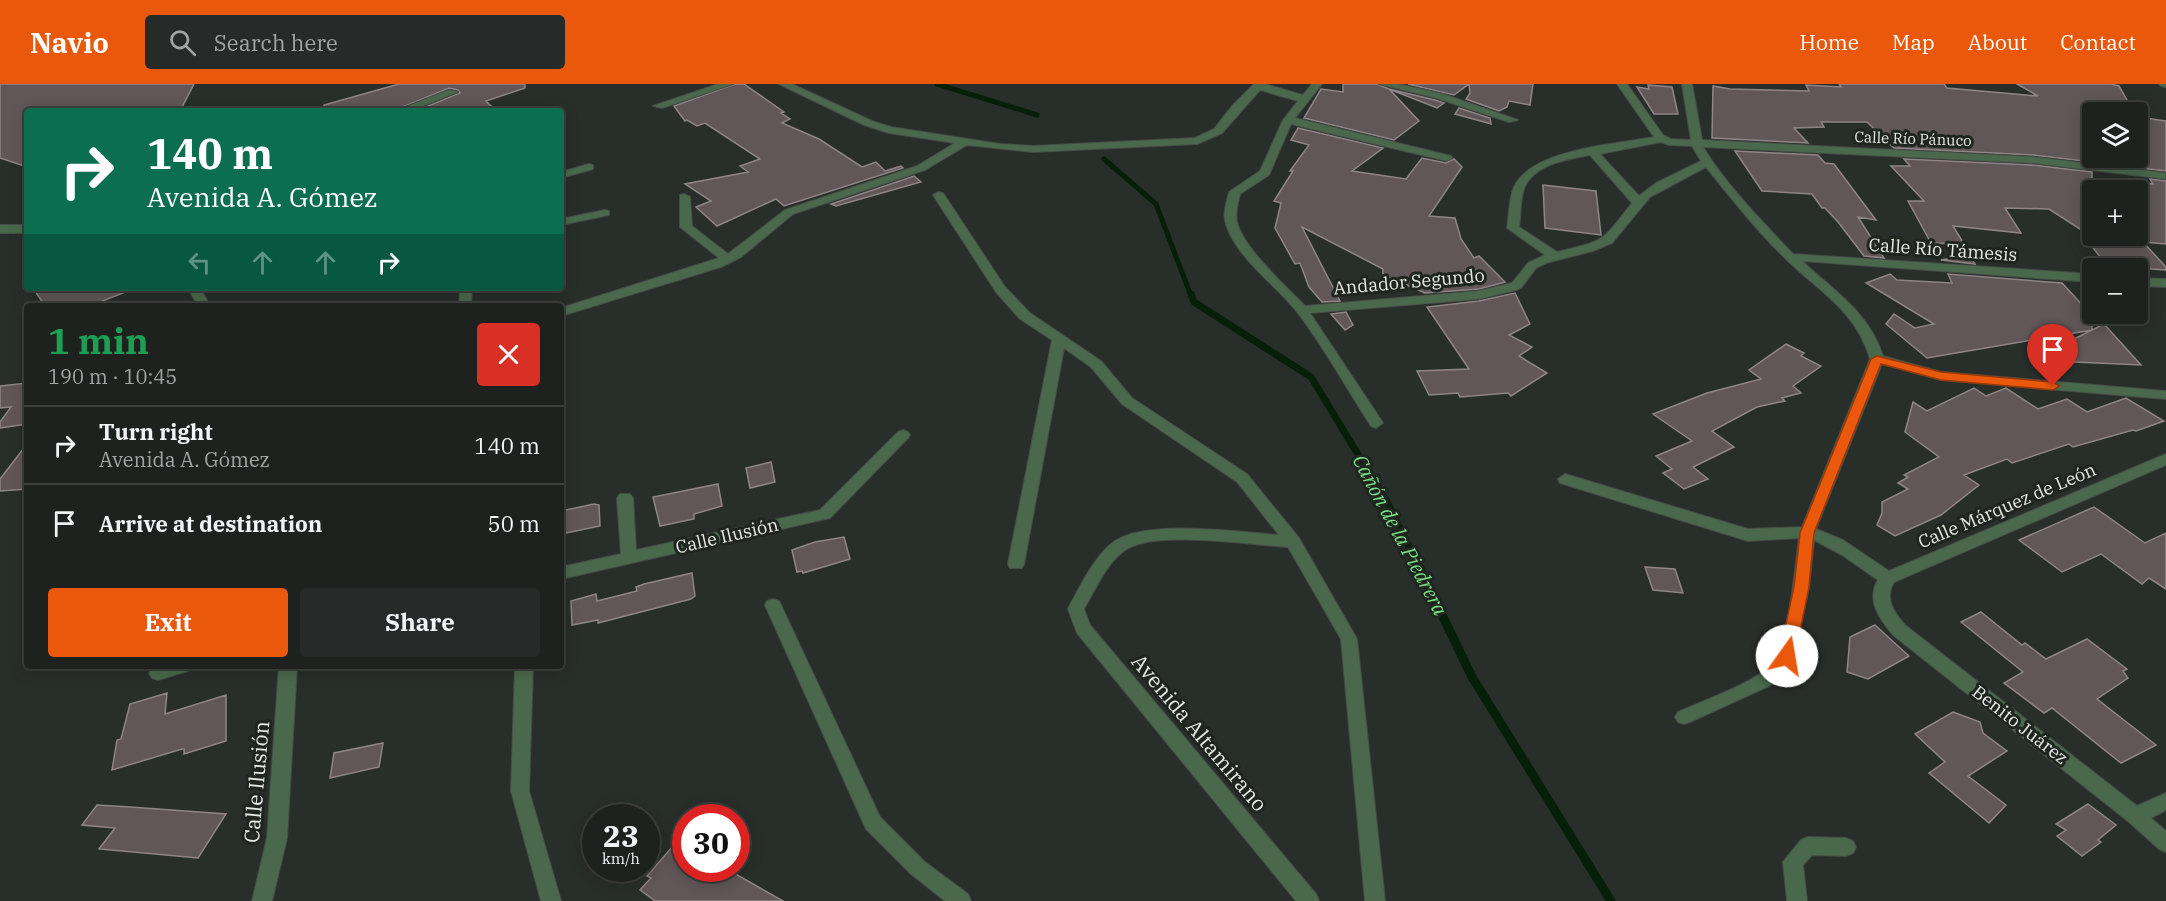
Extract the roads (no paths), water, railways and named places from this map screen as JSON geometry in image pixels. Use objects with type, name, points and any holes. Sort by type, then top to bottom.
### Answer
[{"type":"street","points":[[658,106],[728,84]]},
{"type":"street","points":[[784,84],[889,130],[1033,149],[1197,141],[1218,131],[1236,108],[1259,85],[1304,99]]},
{"type":"street","points":[[1317,84],[1288,120],[1264,172],[1235,192],[1230,213],[1231,223],[1262,269],[1302,310],[1377,423]]},
{"type":"street","points":[[1384,84],[1439,96],[1513,120]]},
{"type":"street","points":[[1622,84],[1660,138]]},
{"type":"street","points":[[1684,717],[1763,681],[1777,670],[1787,656],[1802,587],[1807,533],[1877,359],[1872,340],[1853,312],[1790,257],[1707,162],[1697,145],[1687,84]]},
{"type":"street","points":[[408,108],[453,92]]},
{"type":"street","points":[[1288,120],[1447,158]]},
{"type":"street","name":"Calle Río Pánuco","points":[[1593,152],[1660,138],[1697,145],[2033,160],[2166,176]]},
{"type":"street","points":[[564,311],[728,259],[789,212],[912,172],[967,141]]},
{"type":"street","points":[[1638,202],[1593,152],[1554,159],[1531,173],[1519,187],[1513,228],[1556,256],[1601,245],[1615,235],[1638,202],[1648,193],[1707,162]]},
{"type":"street","points":[[564,174],[589,167]]},
{"type":"street","points":[[939,195],[1000,289],[1025,316],[1096,364],[1127,401],[1242,478],[1293,542],[1349,639],[1375,901]]},
{"type":"street","points":[[684,197],[686,227],[728,259]]},
{"type":"street","points":[[564,221],[606,213]]},
{"type":"street","points":[[0,229],[24,229]]},
{"type":"street","name":"Andador Segundo","points":[[1302,310],[1479,295],[1517,285],[1523,273],[1538,262],[1556,256]]},
{"type":"street","name":"Calle Río Támesis","points":[[1790,257],[2082,277]]},
{"type":"street","points":[[2148,283],[2166,284]]},
{"type":"street","points":[[1016,564],[1059,340]]},
{"type":"street","points":[[1877,359],[1941,376],[2166,395]]},
{"type":"street","name":"Calle Ilusión","points":[[564,572],[825,514],[903,435]]},
{"type":"street","name":"Calle Márquez de León","points":[[1888,578],[2166,459]]},
{"type":"street","points":[[1565,479],[1748,535],[1771,537],[1807,533],[1849,551],[1888,578]]},
{"type":"street","points":[[625,498],[629,558]]},
{"type":"street","name":"Avenida Altamirano","points":[[1293,542],[1145,536],[1120,545],[1087,586],[1076,609],[1083,628],[1309,901]]},
{"type":"street","name":"Benito Juárez","points":[[1888,578],[1882,585],[1880,602],[1887,616],[1899,630],[2136,816],[2166,843]]},
{"type":"street","points":[[773,605],[873,823],[918,868],[961,901]]},
{"type":"street","points":[[158,673],[172,669]]},
{"type":"street","name":"Calle Ilusión","points":[[262,901],[277,838],[288,669]]},
{"type":"street","points":[[524,669],[520,791],[552,901]]},
{"type":"street","points":[[2136,816],[2166,801]]},
{"type":"street","points":[[1797,901],[1793,862],[1808,846],[1846,847]]},
{"type":"waterway","name":"Cañón de la Piedrera","points":[[937,84],[1037,115]]},
{"type":"waterway","name":"Cañón de la Piedrera","points":[[1104,159],[1156,204],[1191,296]]},
{"type":"waterway","name":"Cañón de la Piedrera","points":[[1191,294],[1194,302],[1311,377],[1388,504],[1417,563]]},
{"type":"waterway","name":"Cañón de la Piedrera","points":[[1416,561],[1472,677],[1611,901]]}]
